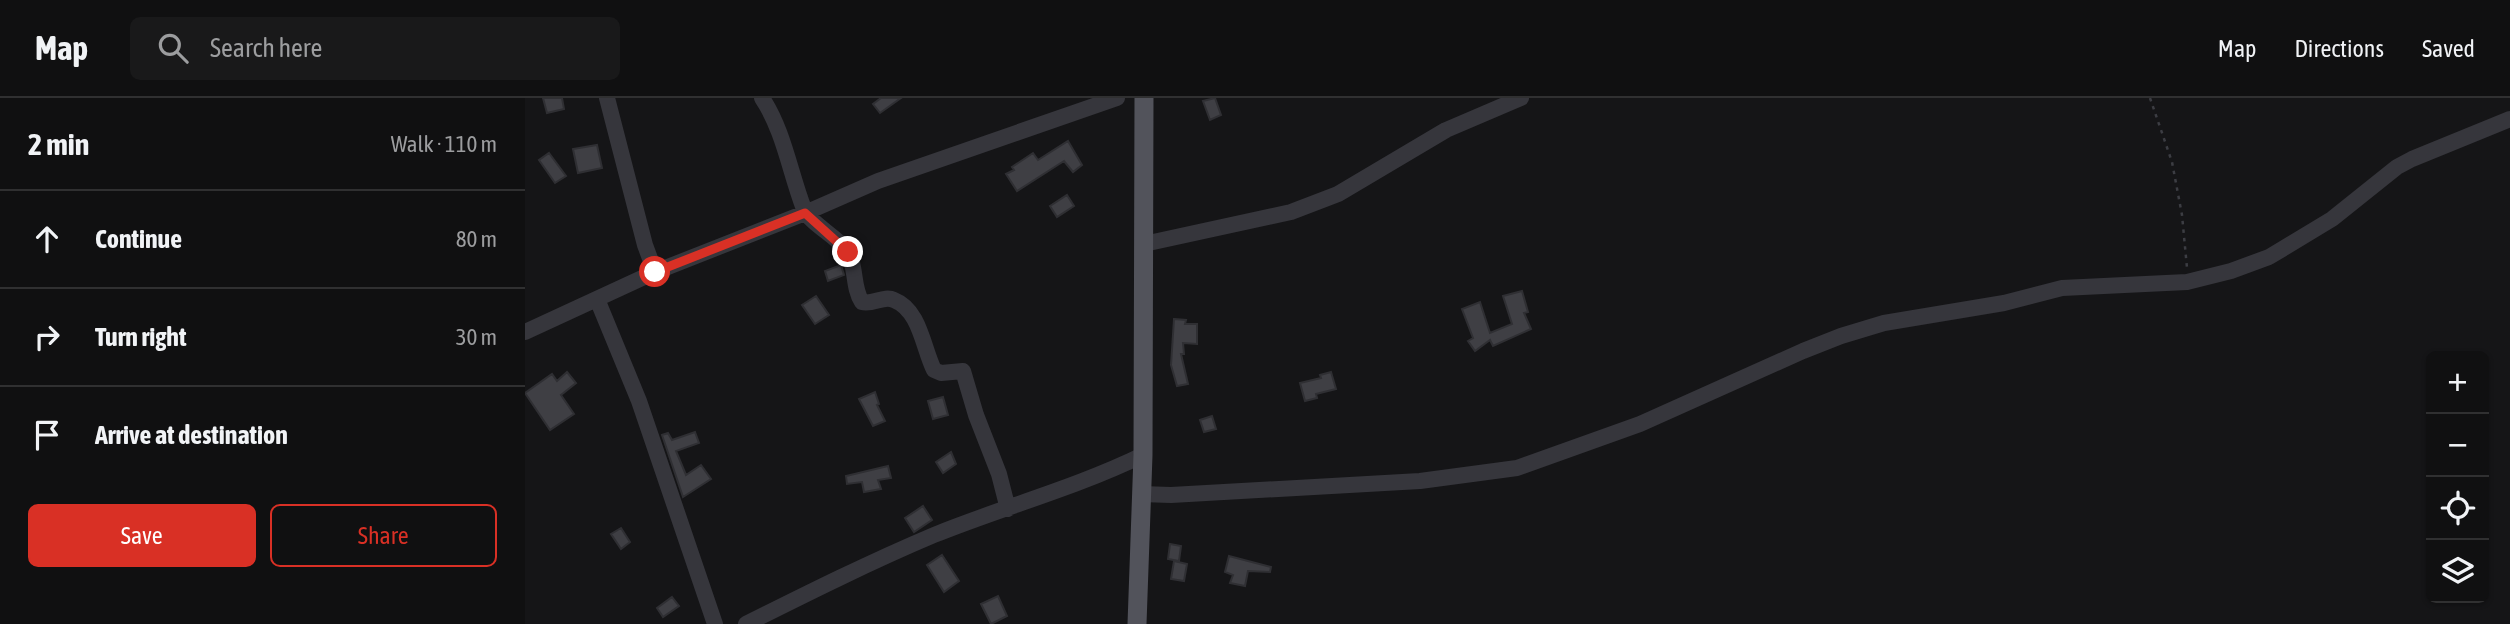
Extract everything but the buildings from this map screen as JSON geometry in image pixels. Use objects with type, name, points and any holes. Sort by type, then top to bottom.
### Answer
[{"type":"main road","points":[[1137,624],[1143,455],[1144,98]]},
{"type":"street","points":[[607,98],[645,245],[655,272]]},
{"type":"street","points":[[762,98],[782,142],[805,213],[848,252],[854,270],[857,295],[862,302],[868,304],[887,298],[894,299],[913,317],[934,370],[941,373],[964,371],[1008,509]]},
{"type":"street","points":[[525,332],[655,272],[878,181],[1117,98]]},
{"type":"street","points":[[1144,244],[1309,206],[1364,180],[1446,130],[1521,98]]},
{"type":"street","points":[[1141,494],[1171,495],[1420,481],[1517,468],[1640,424],[1803,351],[1842,335],[1884,323],[2004,303],[2062,288],[2187,282],[2231,271],[2269,257],[2332,219],[2397,167],[2510,119]]},
{"type":"street","points":[[597,299],[639,401],[715,624]]},
{"type":"street","points":[[746,624],[829,582],[935,535],[1143,455]]},
{"type":"path","points":[[2150,98],[2176,180],[2186,249],[2187,282]]},
{"type":"route","points":[[655,272],[805,213],[848,252]]}]
